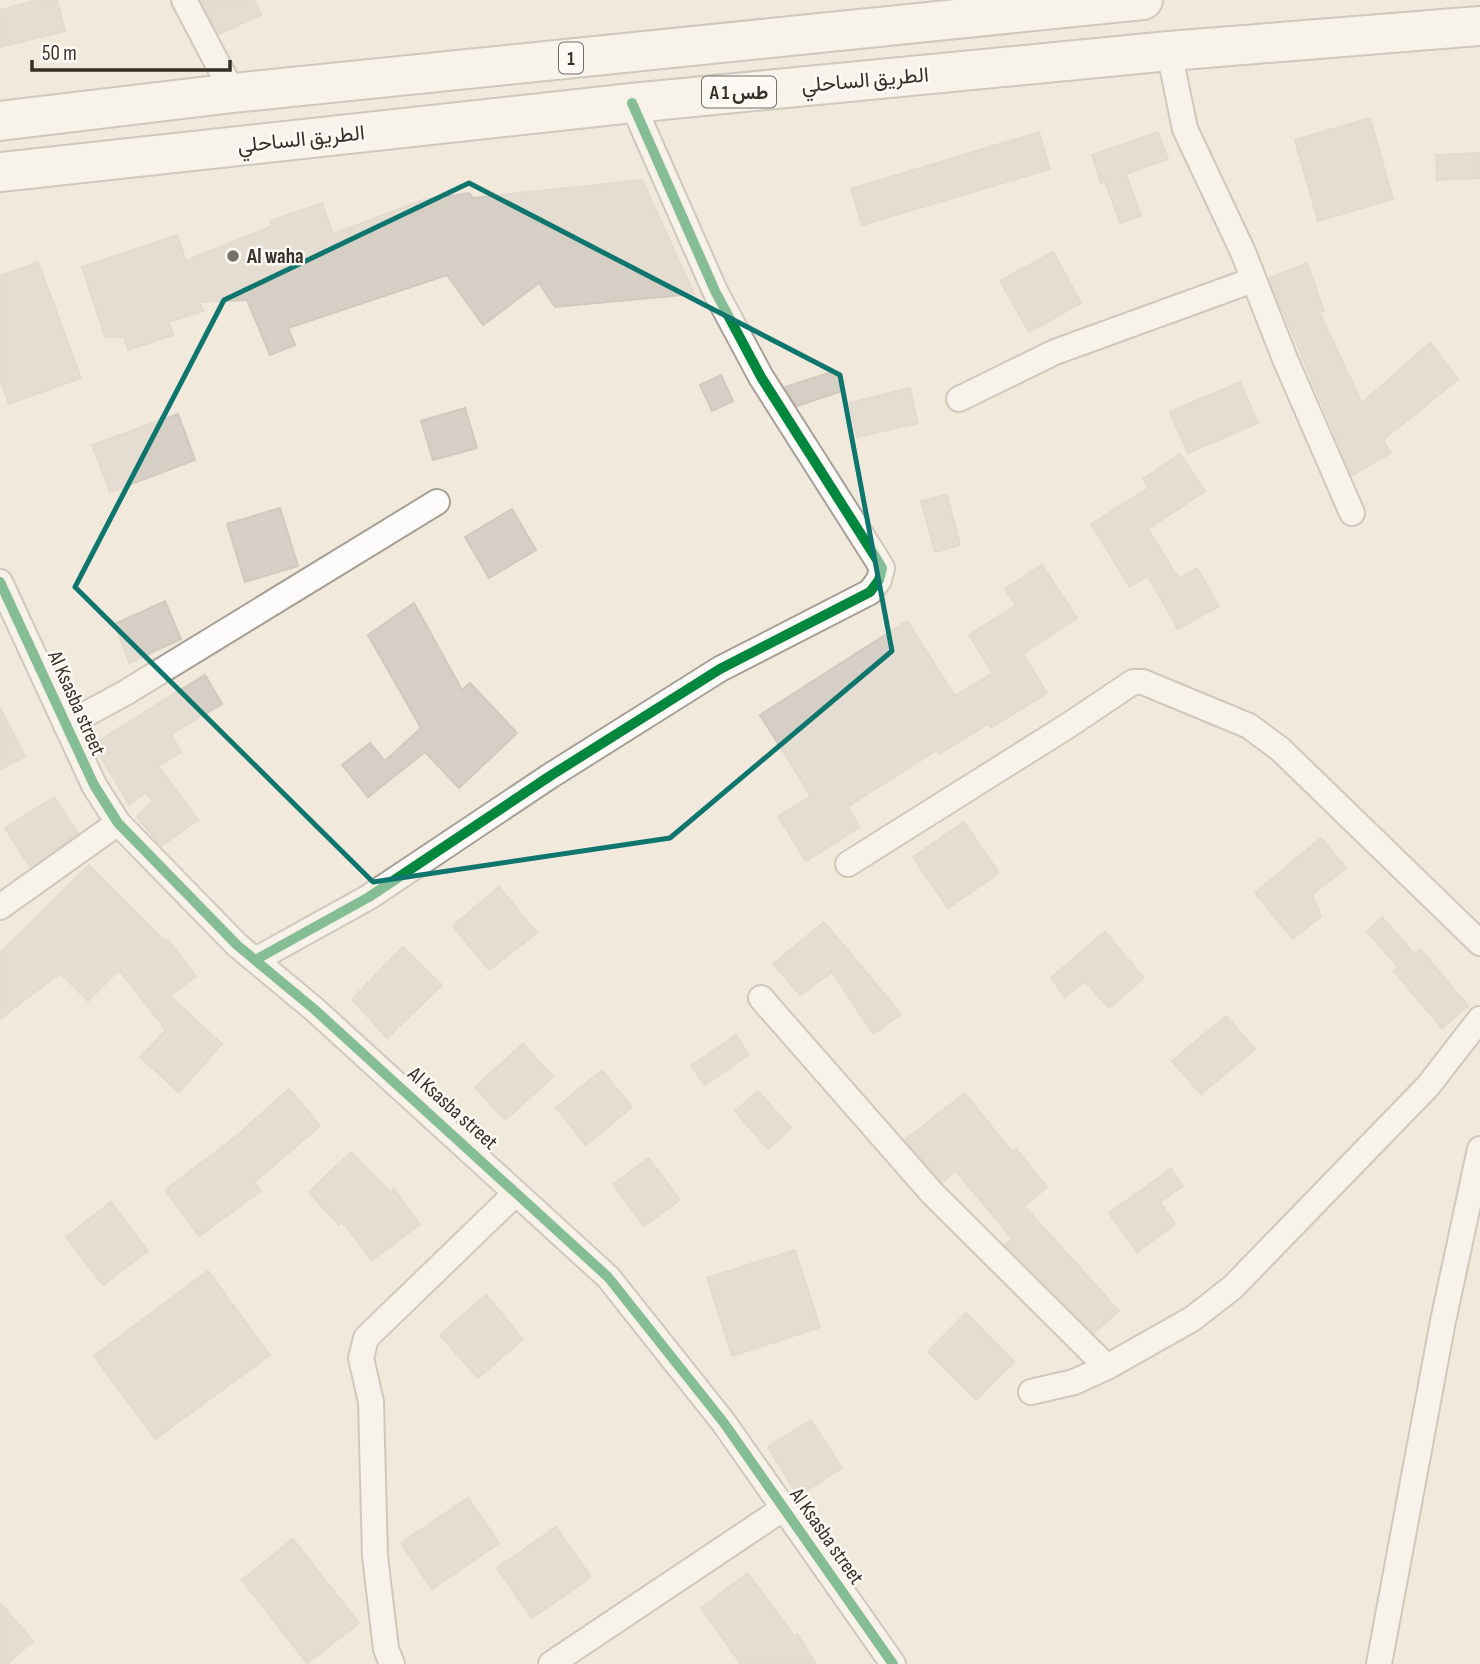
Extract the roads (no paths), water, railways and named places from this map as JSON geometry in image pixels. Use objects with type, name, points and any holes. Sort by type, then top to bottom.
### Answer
[{"type":"highway","name":"1","points":[[0,121],[233,93],[1143,0]]},
{"type":"highway","name":"الطريق الساحلي","points":[[0,172],[632,103],[1169,51],[1480,26]]},
{"type":"street","points":[[184,0],[233,93]]},
{"type":"street","points":[[1169,51],[1185,129],[1243,252],[1352,513]]},
{"type":"street","points":[[257,959],[369,897],[550,776],[720,669],[870,592],[879,580],[882,568],[761,377],[715,291],[632,103]]},
{"type":"street","points":[[959,398],[1055,352],[1253,280]]},
{"type":"street","points":[[66,725],[125,693],[437,502]]},
{"type":"street","name":"Al Ksasba street","points":[[0,582],[94,785],[118,823],[237,945],[257,959],[608,1277],[724,1423],[893,1664]]},
{"type":"street","points":[[848,864],[1069,726],[1123,686],[1143,682],[1249,726],[1280,748],[1480,943]]},
{"type":"street","points":[[0,907],[118,823]]},
{"type":"street","points":[[761,998],[932,1193],[1107,1367]]},
{"type":"street","points":[[1031,1392],[1073,1382],[1107,1367],[1192,1319],[1233,1287],[1428,1086],[1480,1018]]},
{"type":"street","points":[[1379,1664],[1443,1321],[1480,1149]]},
{"type":"street","points":[[392,1664],[386,1649],[375,1556],[371,1402],[361,1358],[366,1338],[516,1193]]},
{"type":"street","points":[[551,1664],[784,1508]]},
{"type":"place","name":"Al waha","points":[[233,256]]}]
